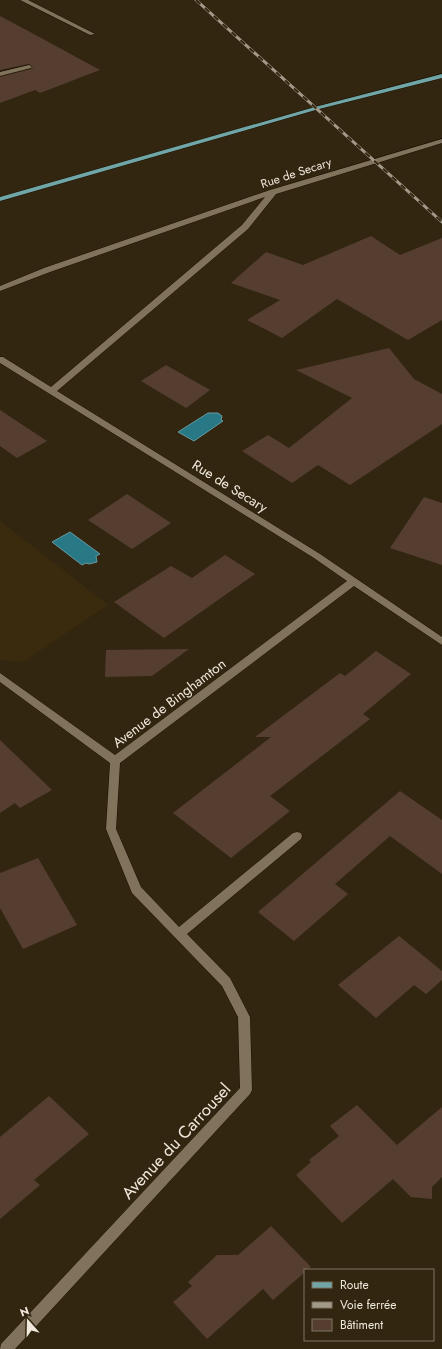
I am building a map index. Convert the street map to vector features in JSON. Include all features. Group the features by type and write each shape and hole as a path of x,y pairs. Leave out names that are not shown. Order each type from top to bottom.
{"main road":[{"path":"0,198 317,108 442,76"}],"street":[{"path":"23,0 92,34"},
{"path":"0,74 29,67"},
{"name":"Rue de Secary","path":"0,289 47,270 273,192 442,141"},
{"path":"51,391 245,227 273,192"},
{"name":"Rue de Secary","path":"0,359 318,556 442,642"},
{"name":"Avenue de Binghamton","path":"0,677 115,761 354,582"},
{"name":"Avenue du Carrousel","path":"6,1349 246,1090 244,1017 226,982 136,890 111,829 115,761"},
{"path":"179,934 297,836"}],"shaded area":[{"path":"0,521 108,605 23,662 0,660"}],"water":[{"path":"208,413 218,413 222,416 221,420 223,421 194,441 178,432"},
{"path":"70,532 100,554 96,556 97,562 82,565 52,542"}],"building":[{"path":"0,16 100,70 40,93 35,90 0,103 0,77 31,69 33,67 29,64 0,70"},
{"path":"371,236 400,255 442,238 442,320 408,340 337,299 282,338 247,320 280,300 231,283 266,252 303,265"},
{"path":"389,348 414,379 442,394 442,424 350,485 318,465 292,483 242,451 268,435 289,448 352,398 296,370"},
{"path":"166,365 210,390 186,408 141,381"},
{"path":"0,410 47,441 17,458 0,446"},
{"path":"127,494 171,523 132,549 88,520"},
{"path":"424,497 442,503 442,565 390,548"},
{"path":"225,555 255,574 164,638 114,602 171,566 192,578"},
{"path":"189,649 152,676 105,677 106,650"},
{"path":"376,651 411,674 363,714 370,719 270,796 290,811 231,858 173,813 271,737 255,737 340,673 345,676"},
{"path":"0,740 52,790 20,808 15,803 0,813"},
{"path":"400,791 442,820 442,874 390,836 335,884 348,894 294,941 258,912"},
{"path":"38,858 77,925 23,949 0,908 0,873"},
{"path":"399,936 442,971 442,980 426,994 414,985 376,1018 338,985"},
{"path":"49,1096 89,1134 34,1180 40,1185 0,1219 0,1137"},
{"path":"357,1105 397,1145 442,1107 442,1177 432,1187 432,1199 411,1197 393,1179 342,1223 296,1175 311,1162 309,1160 339,1136 330,1126"},
{"path":"271,1226 311,1267 304,1269 304,1273 273,1300 263,1289 207,1339 173,1302 192,1286 188,1282 217,1255 238,1255"}],"railway":[{"path":"196,0 442,222"}]}
